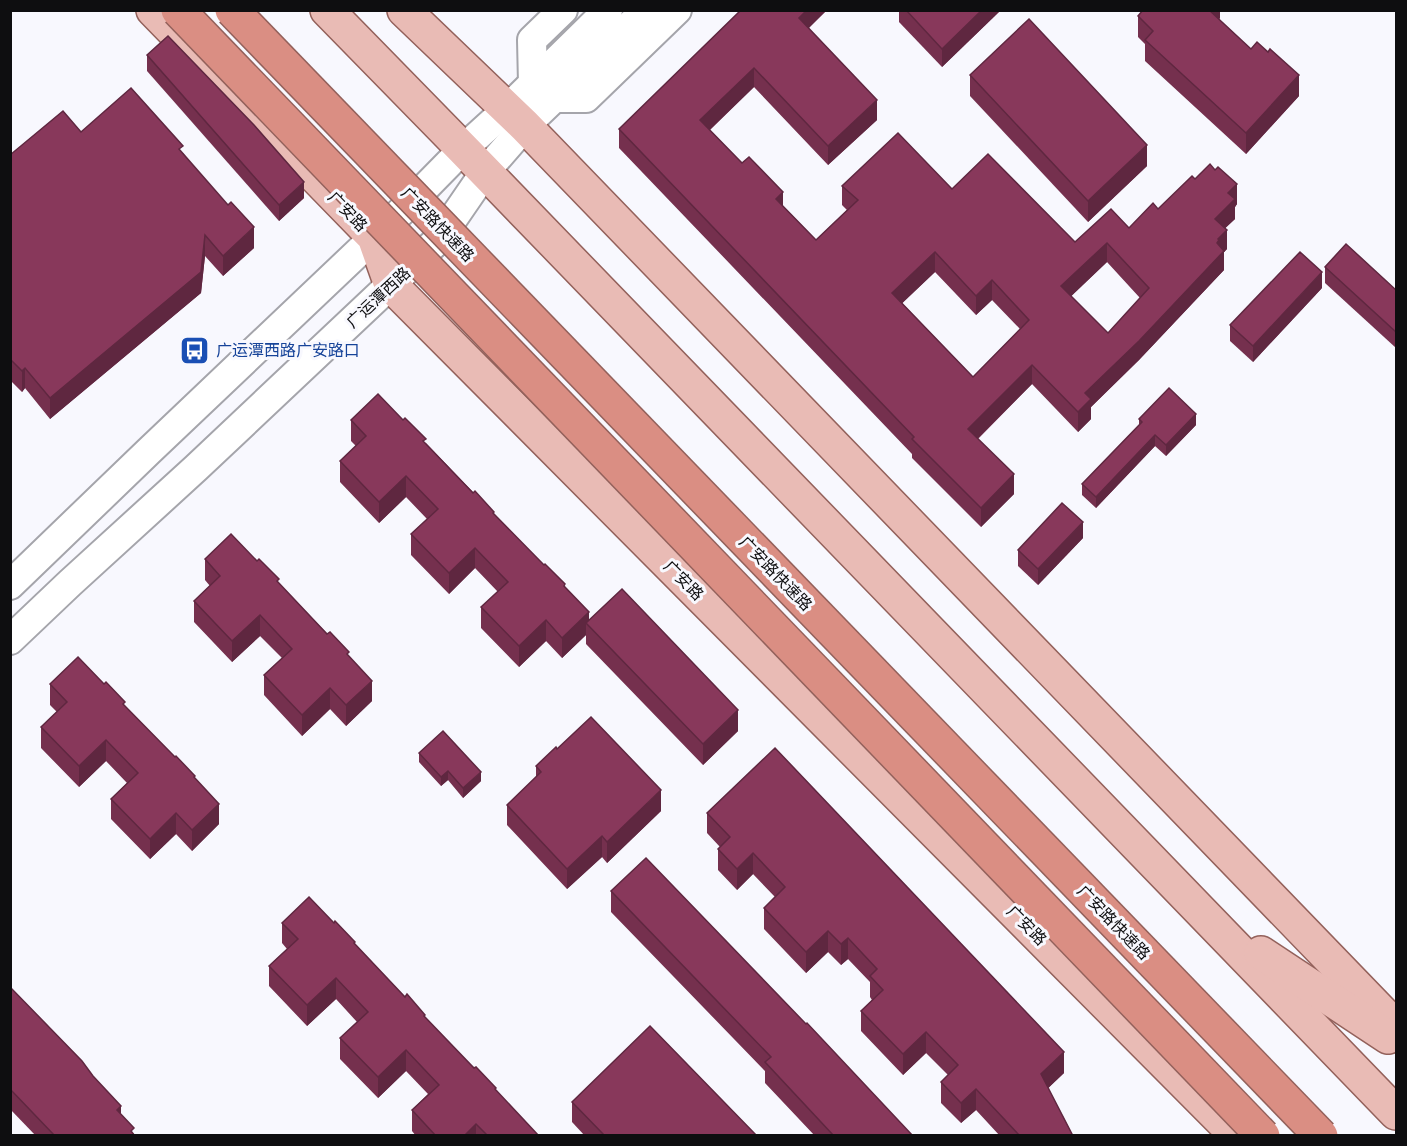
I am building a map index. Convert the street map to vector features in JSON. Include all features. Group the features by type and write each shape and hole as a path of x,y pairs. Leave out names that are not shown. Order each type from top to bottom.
{"highway":[{"path":"178,10 1263,1136"},
{"name":"广安路快速路","path":"232,10 1321,1136"}],"main road":[{"name":"广安路","path":"153,10 374,237 391,285 1237,1136"},
{"path":"216,10 439,239 1334,1136"},
{"path":"327,10 1396,1113"},
{"path":"404,10 516,118 1396,1027"},
{"path":"1207,917 1396,1043"}],"street":[{"path":"563,10 532,40 544,91 586,98 677,10"},
{"name":"广运潭西路","path":"544,91 608,10"},
{"name":"广运潭西路","path":"10,585 407,206 474,160 544,91 646,10"},
{"name":"广运潭西路","path":"10,640 439,239 474,160"}],"building":[{"path":"741,10 807,10 799,18 877,100 828,146 754,68 700,120 742,163 749,157 783,192 776,199 816,240 858,200 842,186 898,133 952,189 988,154 1075,242 1111,209 1129,228 1153,203 1158,209 1192,176 1195,179 1210,164 1215,170 1218,167 1237,184 1228,193 1235,199 1215,219 1227,230 1217,243 1224,251 1139,341 1085,393 1091,399 1078,412 1032,365 968,429 1014,474 981,508 912,439 914,437 619,129","holes":["1107,243 1149,288 1108,333 1061,286","935,252 976,296 992,280 1029,320 973,377 892,293"]},
{"path":"906,10 982,10 942,49"},
{"path":"1143,10 1209,10 1251,49 1257,42 1268,52 1270,49 1299,75 1246,133 1145,40 1153,31 1138,16"},
{"path":"1029,19 1147,145 1088,201 970,75"},
{"path":"168,36 254,125 304,182 279,205 147,55"},
{"path":"131,88 183,146 179,149 228,205 231,202 254,227 223,256 205,235 201,272 50,398 25,368 22,371 10,359 10,155 63,111 81,132"},
{"path":"1346,244 1396,290 1396,332 1325,267"},
{"path":"1300,252 1322,272 1253,346 1230,325"},
{"path":"1169,388 1196,414 1166,445 1155,435 1096,497 1082,484 1142,422 1139,419"},
{"path":"378,394 403,420 405,418 426,439 423,441 473,493 475,491 493,513 565,584 564,586 589,612 562,638 546,620 519,646 481,607 508,582 475,548 449,573 411,534 438,509 406,476 379,502 340,461 366,436 351,420"},
{"path":"1062,503 1083,522 1038,569 1018,550"},
{"path":"231,534 257,561 259,559 279,579 277,581 327,634 330,632 372,681 346,705 330,688 302,715 264,675 292,649 260,615 232,641 194,601 220,576 205,559"},
{"path":"622,589 738,710 703,744 586,623"},
{"path":"78,657 104,684 106,682 125,702 123,704 176,756 219,804 192,830 176,813 150,839 111,799 138,773 106,740 79,766 41,727 67,702 50,684"},
{"path":"591,717 661,790 607,842 602,836 567,869 507,805 541,772 536,766"},
{"path":"443,731 481,772 463,788 448,771 441,777 419,753"},
{"path":"775,748 1064,1052 1041,1074 1073,1136 1020,1136 976,1089 961,1103 941,1082 958,1065 926,1032 903,1054 861,1011 883,990 870,976 877,969 848,938 841,944 828,931 806,952 764,908 785,887 753,853 737,869 718,849 730,837 707,813"},
{"path":"646,858 807,1023 913,1136 834,1136 765,1062 771,1057 611,891"},
{"path":"309,897 334,923 335,921 405,997 407,994 424,1016 474,1068 476,1067 539,1136 488,1136 476,1124 464,1136 436,1136 412,1110 439,1085 406,1050 378,1077 340,1038 368,1012 336,978 307,1005 269,966 298,939 282,923"},
{"path":"10,987 82,1061 121,1106 117,1110 134,1128 131,1131 135,1136 55,1136 10,1089"},
{"path":"650,1026 757,1136 605,1136 572,1102"}],"place":[{"name":"广运潭西路广安路口","path":"195,350"}]}
